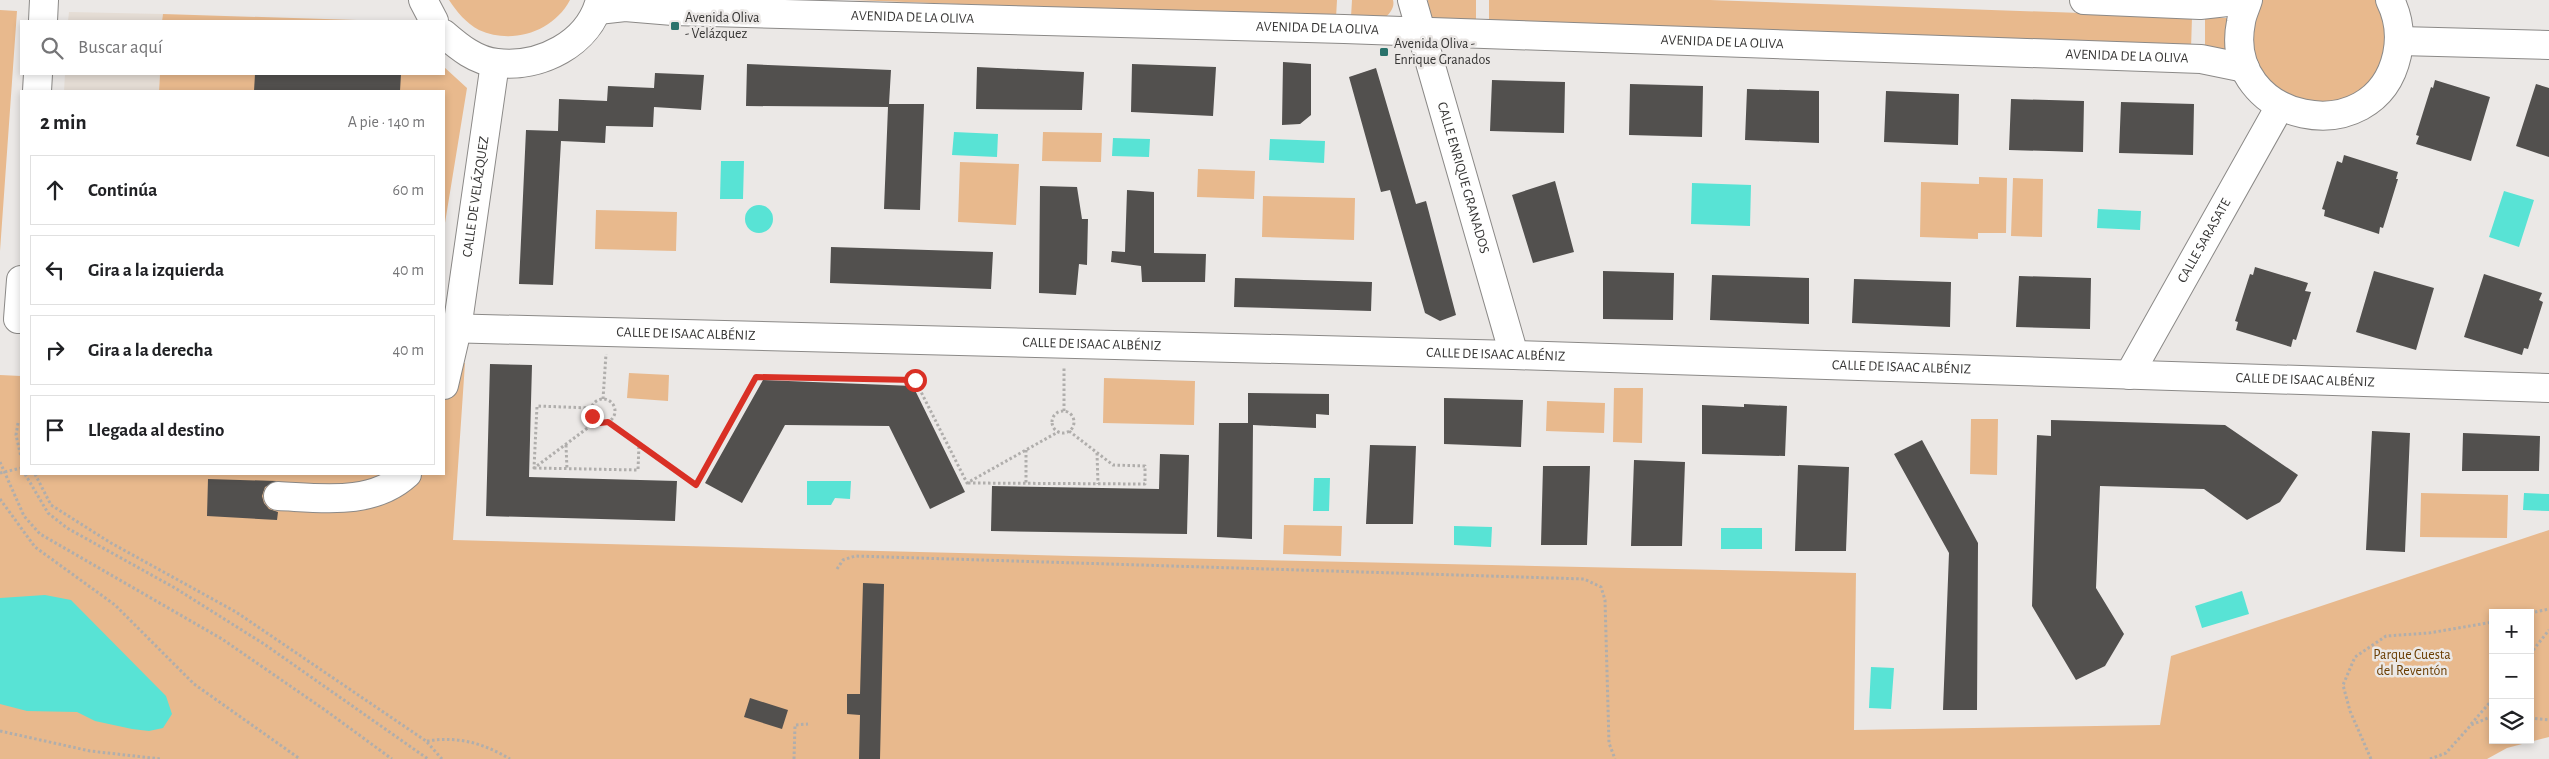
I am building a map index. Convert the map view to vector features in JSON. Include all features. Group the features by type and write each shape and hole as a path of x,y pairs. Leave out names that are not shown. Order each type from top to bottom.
{"street":[{"path":"42,20 44,0"},
{"path":"423,0 433,20"},
{"name":"CALLE ENRIQUE GRANADOS","path":"1412,0 1514,355"},
{"path":"2084,0 2200,5 2247,0 2241,22 2240,45 2245,68 2259,90 2280,106 2305,116 2332,116 2358,107 2380,90 2394,68 2400,41 2397,13 2390,0"},
{"path":"445,35 464,51 495,63 526,63 556,54 580,35 599,5"},
{"name":"AVENIDA DE LA OLIVA","path":"599,5 673,11 1421,32 2201,59 2245,68"},
{"path":"2400,41 2549,45"},
{"name":"CALLE DE VELÁZQUEZ","path":"445,376 450,329 495,63"},
{"path":"37,90 38,75"},
{"name":"CALLE SARASATE","path":"2129,375 2280,106"},
{"path":"13,319 20,285"},
{"name":"CALLE DE ISAAC ALBÉNIZ","path":"450,329 1514,355 2549,388"},
{"path":"278,496 333,498 367,496 396,483 406,475"}],"path":[{"path":"603,399 606,353"},
{"path":"1064,366 1064,411"},
{"path":"608,422 614,417 615,409 610,402 603,399 596,402 591,408 592,416 597,421 608,422 696,485 756,377 915,380 967,483"},
{"path":"534,468 537,406 591,408"},
{"path":"1058,432 1053,427 1052,419 1056,413 1064,411 1070,413 1074,419 1073,426 1069,432"},
{"path":"534,468 597,421"},
{"path":"18,423 16,435 20,453"},
{"path":"1058,432 1069,432 1113,465 1145,466 1145,484 967,483 1058,432"},
{"path":"566,444 567,469"},
{"path":"534,468 638,470 639,444"},
{"path":"1026,450 1026,483"},
{"path":"1097,452 1098,484"},
{"path":"0,462 2,473 24,516 40,534 222,639 326,710 392,759"},
{"path":"2,473 20,468"},
{"path":"26,475 48,513 67,528 175,588 264,644 428,759"},
{"path":"36,475 51,505 111,543 236,612 426,741 442,759"},
{"path":"0,499 35,548 115,605 194,684 300,759"},
{"path":"838,569 843,560 855,556 1584,579 1601,587 1605,600 1609,742 1615,759"},
{"path":"2534,612 2549,608"},
{"path":"2371,759 2350,711 2343,686 2355,657 2386,636 2429,632 2489,623"},
{"path":"2534,649 2549,630"},
{"path":"2446,753 2489,704"},
{"path":"2430,759 2446,753 2472,725 2489,718"},
{"path":"2534,718 2549,720"},
{"path":"794,759 795,725 808,724"},
{"path":"0,731 90,751 161,759"},
{"path":"426,741 450,737 494,750 510,759"}],"shaded area":[{"path":"69,12 163,14 162,20 68,20"},
{"path":"65,75 160,75 159,90 64,90"}],"green space":[{"path":"449,0 570,0 563,11 542,28 518,36 505,36 492,34 474,27 462,17"},
{"path":"852,0 1337,0 1336,18"},
{"path":"1352,0 1393,0 1393,8 1384,18 1351,17"},
{"path":"1428,0 1476,0 1476,23 1433,22 1429,15"},
{"path":"1489,0 1710,0 2192,17 2191,49 1489,24"},
{"path":"2259,0 2378,0 2388,24 2388,47 2380,69 2366,87 2347,100 2324,105 2280,94 2252,59 2252,13"},
{"path":"0,10 17,11 0,251"},
{"path":"163,14 356,20 162,20"},
{"path":"2205,18 2228,18 2225,41 2226,52 2205,50"},
{"path":"445,68 467,88 445,223 445,90 159,90 160,75 445,75"},
{"path":"1043,132 1102,133 1101,162 1042,161"},
{"path":"960,162 1019,164 1016,225 958,222"},
{"path":"1198,169 1255,171 1254,199 1197,197"},
{"path":"1979,177 2007,178 2006,233 1978,233 1978,239 1920,237 1921,182 1979,184"},
{"path":"2013,178 2043,179 2042,237 2011,236"},
{"path":"1263,196 1355,198 1354,240 1262,237"},
{"path":"596,210 677,212 676,251 595,249"},
{"name":"Parque Cuesta del Reventón","path":"445,363 465,363 453,540 1856,573 1854,730 2160,725 2171,656 2549,530 2549,737 2534,741 2534,609 2489,609 2489,744 2522,744 2507,748 2487,759 0,759 0,375 20,376 20,475 445,475"},
{"path":"629,373 669,375 668,401 627,398"},
{"path":"1104,378 1195,381 1194,425 1103,423"},
{"path":"1614,388 1643,388 1642,443 1613,442"},
{"path":"1547,401 1605,403 1604,433 1546,431"},
{"path":"1971,419 1998,419 1997,475 1970,474"},
{"path":"2421,493 2508,495 2507,538 2420,537"},
{"path":"1284,525 1342,526 1341,556 1283,554"}],"water":[{"path":"954,132 998,134 997,157 952,155"},
{"path":"1113,138 1150,139 1149,157 1112,156"},
{"path":"1270,139 1325,141 1324,163 1269,160"},
{"path":"721,161 744,161 743,199 720,199"},
{"path":"1692,183 1751,185 1750,226 1691,224"},
{"path":"2504,191 2534,200 2519,247 2489,237"},
{"path":"759,205 769,209 773,219 769,229 759,233 749,229 745,219 749,209"},
{"path":"2098,209 2141,211 2140,230 2097,228"},
{"path":"1314,478 1330,478 1329,511 1313,511"},
{"path":"807,481 851,481 850,499 835,498 831,505 807,505"},
{"path":"2524,493 2549,494 2549,511 2523,510"},
{"path":"1454,526 1492,527 1491,547 1454,545"},
{"path":"1721,528 1762,528 1762,549 1721,549"},
{"path":"2242,591 2249,614 2202,628 2195,606"},
{"path":"45,595 71,600 166,696 172,714 163,728 149,731 132,729 95,721 77,712 27,711 0,704 0,598"},
{"path":"1871,667 1894,668 1891,709 1869,708"}],"building":[{"path":"1283,62 1311,64 1311,115 1300,124 1282,125"},
{"path":"747,64 891,70 889,104 924,104 920,210 884,209 888,107 746,106"},
{"path":"1132,64 1216,67 1213,116 1131,112"},
{"path":"977,67 1084,72 1082,110 976,109"},
{"path":"1376,68 1416,204 1426,201 1456,315 1440,321 1425,313 1390,190 1381,192 1349,77"},
{"path":"655,73 704,75 701,110 654,107 653,127 606,126 605,143 561,141 553,285 519,284 526,130 558,131 559,99 607,101 608,86 654,88"},
{"path":"255,75 401,75 400,90 254,90"},
{"path":"1492,80 1565,82 1564,133 1490,131"},
{"path":"2435,80 2490,97 2471,161 2416,144 2419,136 2416,135"},
{"path":"1630,84 1703,86 1702,137 1629,135"},
{"path":"2536,84 2549,88 2549,157 2516,146"},
{"path":"1747,89 1819,91 1819,143 1745,140"},
{"path":"1886,91 1959,94 1958,145 1884,142"},
{"path":"2011,99 2084,101 2083,152 2009,150"},
{"path":"2121,102 2194,104 2193,155 2119,153"},
{"path":"2344,155 2398,172 2396,179 2398,179 2383,228 2380,227 2379,234 2324,216 2325,210 2322,209 2337,161 2342,163"},
{"path":"1555,181 1574,252 1533,263 1512,195"},
{"path":"1040,186 1077,187 1082,219 1088,219 1087,265 1079,264 1076,295 1039,293"},
{"path":"1127,190 1154,192 1154,253 1206,254 1205,282 1142,282 1141,266 1111,262 1112,251 1125,252"},
{"path":"831,247 993,252 991,289 830,283"},
{"path":"2255,267 2308,283 2305,291 2311,292 2296,340 2293,339 2291,347 2236,330 2238,322 2235,321 2250,274 2253,275"},
{"path":"1603,271 1674,273 1673,320 1603,319"},
{"path":"2374,271 2434,288 2416,350 2356,332"},
{"path":"2484,274 2542,293 2539,300 2543,302 2528,349 2524,348 2522,355 2464,337"},
{"path":"1712,275 1809,278 1809,324 1710,320"},
{"path":"2019,276 2091,278 2090,329 2016,327"},
{"path":"1235,278 1372,282 1371,311 1234,307"},
{"path":"1854,279 1951,282 1950,327 1852,323"},
{"path":"490,364 532,365 529,477 677,481 675,521 486,516"},
{"path":"763,380 913,386 965,492 930,509 889,426 785,425 742,503 705,483"},
{"path":"1248,393 1329,394 1329,415 1316,414 1316,428 1253,425 1252,539 1217,537 1219,423 1248,423"},
{"path":"1444,398 1523,400 1521,447 1444,444"},
{"path":"1744,404 1787,406 1785,456 1702,454 1702,405 1744,407"},
{"path":"2051,420 2225,425 2298,475 2280,502 2247,520 2204,489 2100,486 2096,588 2124,634 2105,666 2076,680 2032,606 2037,435 2051,436"},
{"path":"2372,431 2410,433 2405,552 2366,550"},
{"path":"2463,433 2540,436 2539,471 2462,471"},
{"path":"1922,440 1978,543 1977,710 1943,710 1949,553 1894,454"},
{"path":"1370,445 1416,446 1413,524 1366,524"},
{"path":"1160,454 1189,455 1187,534 991,531 992,486 1159,489"},
{"path":"1634,460 1685,462 1682,546 1631,546"},
{"path":"1798,465 1849,467 1846,551 1795,551"},
{"path":"1543,466 1590,466 1587,545 1541,545"},
{"path":"208,479 277,481 265,487 262,496 264,503 269,509 278,512 277,520 207,516"},
{"path":"863,583 884,584 880,759 859,759 860,715 847,714 847,694 860,694"},
{"path":"750,698 788,710 782,729 744,717"}],"place":[{"name":"Avenida Oliva - Velázquez","path":"675,26"},
{"name":"Avenida Oliva - Enrique Granados","path":"1384,52"}],"route":[{"path":"592,416 600,423 608,422 696,485 756,377 915,380"}]}
